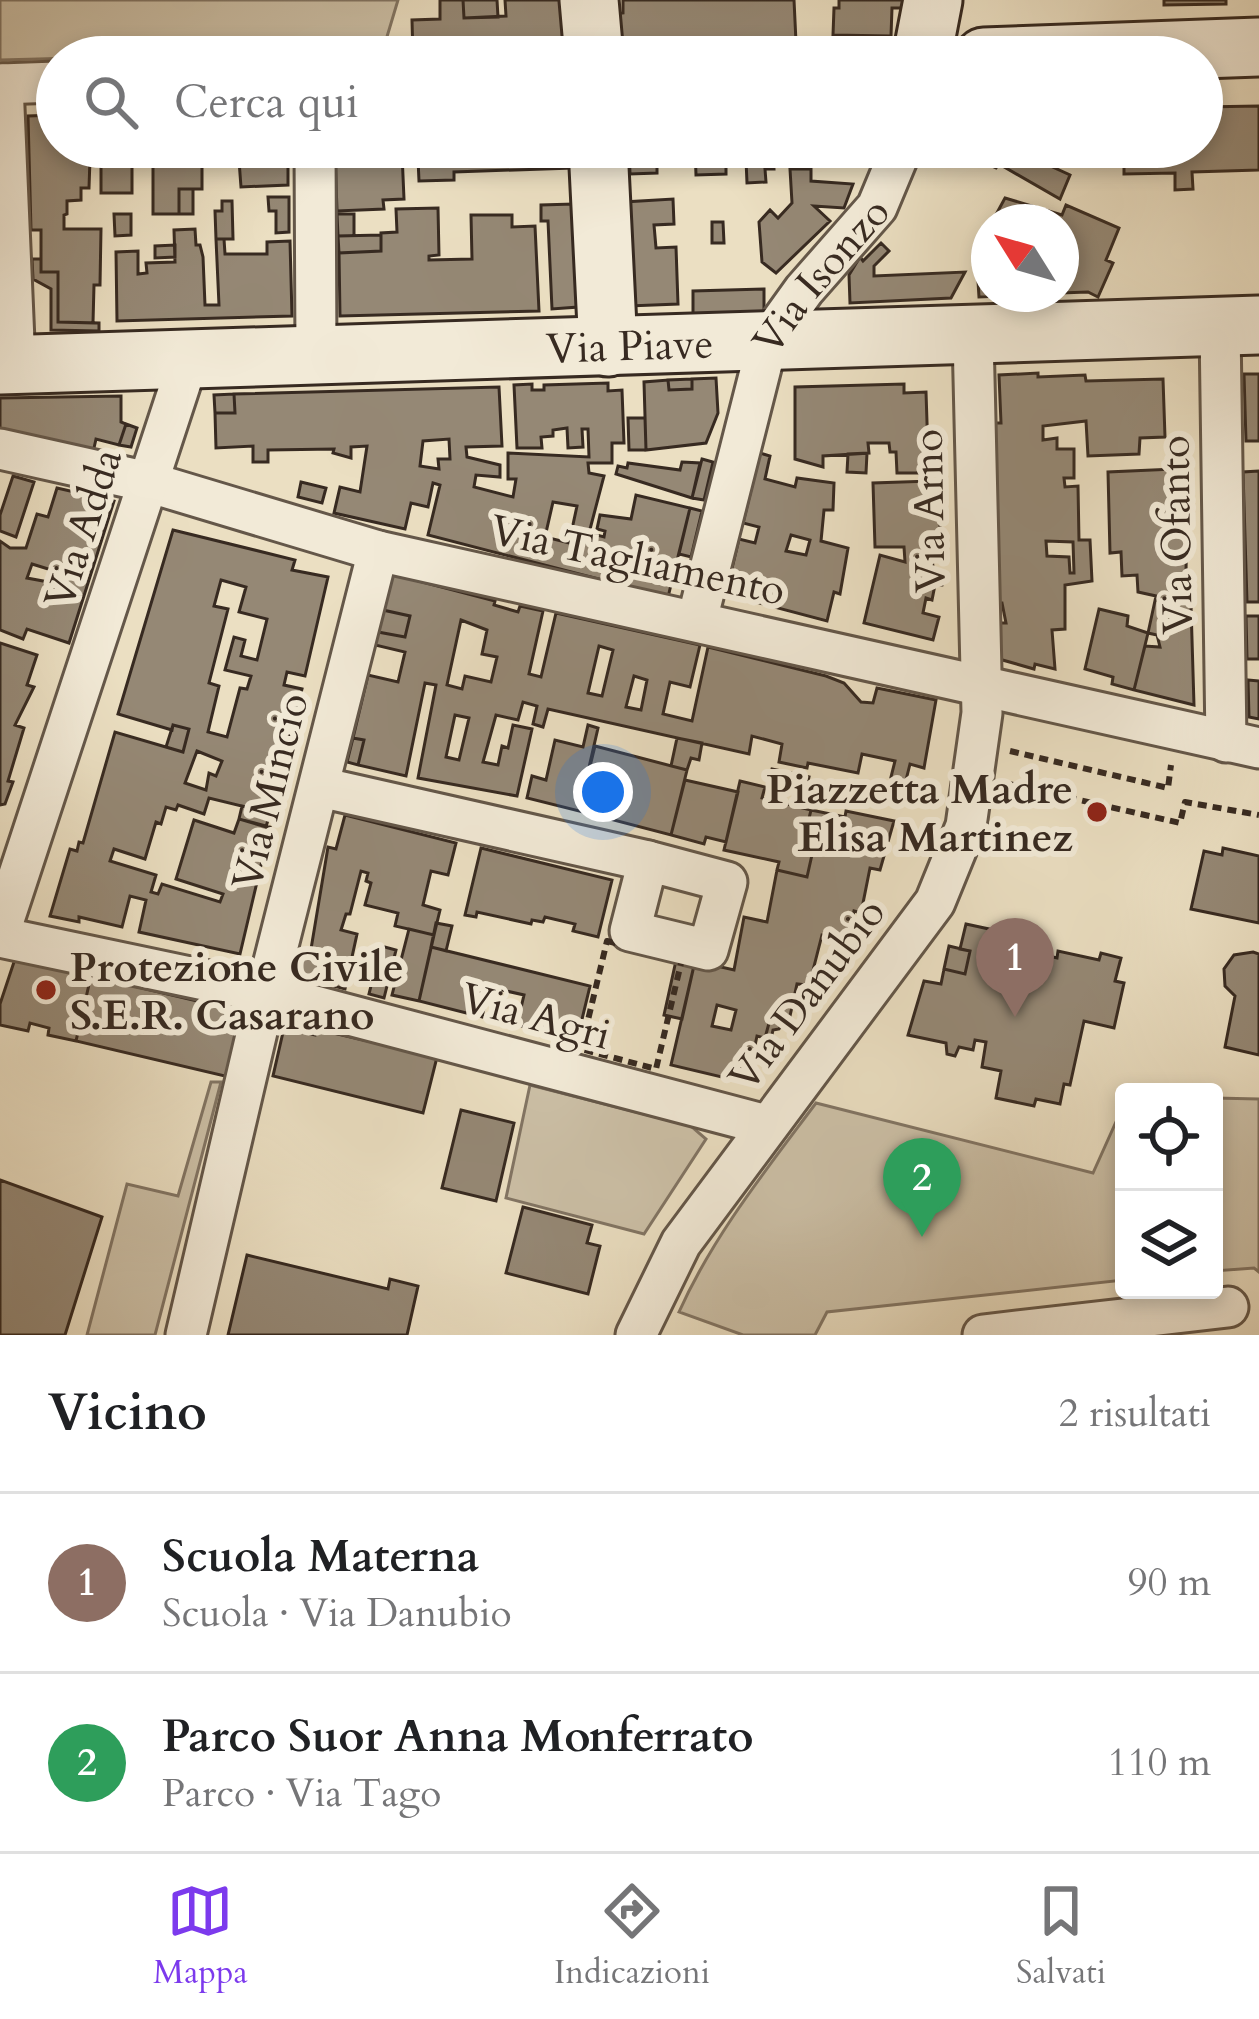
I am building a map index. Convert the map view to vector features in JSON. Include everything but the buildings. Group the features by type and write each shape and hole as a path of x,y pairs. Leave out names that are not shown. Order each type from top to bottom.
{"street":[{"path":"590,0 593,36"},
{"path":"926,36 934,0"},
{"path":"1223,48 1259,47"},
{"path":"8,365 2,84 36,83"},
{"path":"316,168 316,353"},
{"path":"599,168 608,347"},
{"name":"Via Isonzo","path":"697,620 768,340 804,290 877,207 893,168"},
{"name":"Via Piave","path":"8,365 1240,326"},
{"name":"Via Ofanto","path":"1240,326 1243,745"},
{"name":"Via Arno","path":"973,336 980,684"},
{"name":"Via Adda","path":"0,934 189,358"},
{"name":"Via Tagliamento","path":"0,448 148,482 378,551 1243,745"},
{"name":"Via Mincio","path":"186,1335 266,993 378,551"},
{"name":"Via Danubio","path":"635,1335 681,1244 935,902 966,826 982,713 980,684"},
{"path":"320,787 648,861"},
{"name":"Via Agri","path":"0,934 266,993 766,1125"},
{"path":"983,1335 1228,1307"}],"path":[{"path":"1002,766 1005,750 1168,788 1173,754"},
{"path":"998,782 1180,823 1185,802 1259,815"},
{"path":"607,940 682,959 656,1069 581,1049 607,940"}],"shaded area":[{"path":"0,0 398,0 387,36 36,36 36,59 0,60"},
{"path":"211,1082 221,1082 155,1335 87,1335 127,1184 178,1196"},
{"path":"530,1085 691,1126 706,1139 644,1234 506,1198"},
{"path":"1223,1098 1259,1099 1259,1272 1254,1268 1223,1270"},
{"path":"816,1103 1093,1173 1115,1124 1115,1281 827,1312 815,1335 743,1335 679,1312 724,1230"}],"place":[{"name":"Piazzetta Madre Elisa Martinez","path":"1097,812"},
{"name":"Protezione Civile S.E.R. Casarano","path":"46,990"},
{"name":"Scuola Materna","path":"1015,1017"},
{"name":"Parco Suor Anna Monferrato","path":"922,1237"}]}
